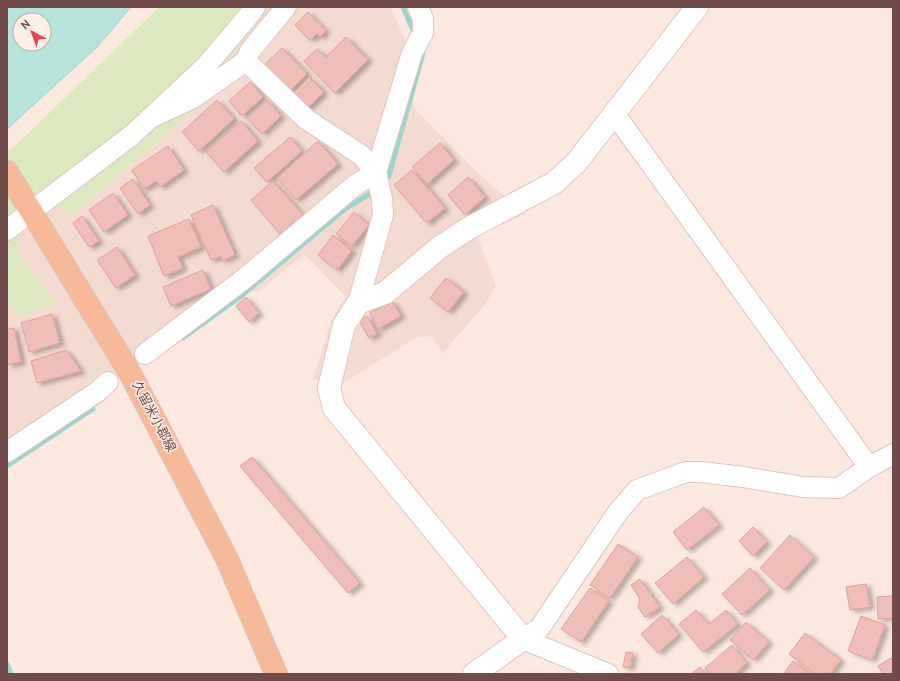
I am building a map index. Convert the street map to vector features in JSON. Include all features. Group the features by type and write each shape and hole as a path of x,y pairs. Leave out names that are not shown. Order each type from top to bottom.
{"main road":[{"name":"久留米小郡線","path":"7,172 130,373 227,559 276,674"}],"street":[{"path":"7,230 29,208 132,135 206,66 255,7"},
{"path":"150,118 192,98 246,61 250,51 286,7"},
{"path":"145,354 244,279 354,186 376,172 412,53 423,33 423,19 418,7"},
{"path":"358,303 385,293 440,247 469,228 554,183 576,163 697,7"},
{"path":"246,61 306,119 361,155 376,172 382,199 383,215 358,303 344,325 329,388 334,408 522,639 608,674"},
{"path":"614,113 870,467"},
{"path":"7,452 97,392 108,382"},
{"path":"474,674 522,639 539,629 618,512 638,490 686,472 701,472 743,477 803,487 839,488 870,467 893,454"}],"shaded area":[{"path":"269,7 391,7 408,47 414,108 481,176 526,214 477,236 496,286 486,303 443,353 430,336 417,337 342,384 313,379 332,319 346,297 304,254 258,292 230,286 81,397 7,447 7,273 23,261 12,209 40,191 71,216 211,96 225,65"}],"green space":[{"path":"159,7 269,7 225,65 211,96 71,216 40,191 12,209 23,261 57,305 18,315 7,299 7,151 16,145"}],"water":[{"path":"7,7 131,7 97,47 7,129"}],"building":[{"path":"308,12 326,31 320,37 317,34 310,40 295,25"},
{"path":"346,37 368,60 335,93 304,61 317,49 326,57"},
{"path":"282,48 307,74 289,92 263,66"},
{"path":"309,77 324,92 307,109 292,94"},
{"path":"250,82 263,97 242,116 229,101"},
{"path":"217,100 234,119 199,151 182,132"},
{"path":"267,100 281,116 262,134 247,118"},
{"path":"241,121 258,141 224,172 206,152"},
{"path":"290,137 302,151 267,182 254,168"},
{"path":"318,141 338,164 296,200 277,178"},
{"path":"440,143 454,160 427,184 412,167"},
{"path":"168,146 184,170 160,187 156,181 144,189 132,170"},
{"path":"412,170 445,208 427,223 394,185"},
{"path":"468,177 485,197 465,215 448,195"},
{"path":"133,179 150,205 138,214 120,188"},
{"path":"273,181 303,215 280,234 251,200"},
{"path":"113,193 128,215 104,232 89,210"},
{"path":"213,205 235,255 222,261 221,256 211,260 191,215"},
{"path":"354,212 369,225 352,246 336,234"},
{"path":"82,216 99,241 89,247 73,223"},
{"path":"189,219 201,247 178,257 183,268 164,276 148,236"},
{"path":"333,235 352,251 337,270 318,255"},
{"path":"117,247 135,275 116,288 97,260"},
{"path":"203,270 211,289 171,306 163,287"},
{"path":"446,278 464,292 448,312 430,298"},
{"path":"246,297 259,313 249,322 236,306"},
{"path":"392,301 401,316 378,329 370,313"},
{"path":"52,314 60,343 29,352 21,323"},
{"path":"367,316 377,334 369,338 359,320"},
{"path":"14,328 21,362 7,365 7,329"},
{"path":"66,350 81,371 37,383 31,361"},
{"path":"252,457 360,583 348,593 240,466"},
{"path":"704,507 719,525 687,550 673,532"},
{"path":"753,527 767,542 753,556 739,541"},
{"path":"790,535 814,557 784,590 760,568"},
{"path":"618,544 638,557 610,598 590,585"},
{"path":"687,557 704,577 673,604 655,583"},
{"path":"750,568 770,590 742,615 722,594"},
{"path":"640,579 660,607 645,617 638,607 640,599 631,585"},
{"path":"866,584 870,607 850,610 846,587"},
{"path":"590,588 609,601 581,642 561,629"},
{"path":"893,596 893,618 878,619 877,597"},
{"path":"696,610 709,624 726,610 738,624 703,652 679,624"},
{"path":"662,615 679,634 658,653 641,634"},
{"path":"861,616 885,625 872,660 848,651"},
{"path":"746,622 769,642 753,660 730,640"},
{"path":"805,633 841,660 830,674 815,674 789,654"},
{"path":"732,645 747,663 737,672 739,674 710,674 705,668"},
{"path":"626,652 633,653 630,668 623,667"},
{"path":"891,658 893,661 893,674 883,674 878,666"},
{"path":"793,661 810,674 783,674"},
{"path":"700,667 705,674 691,674"}],"waterway":[{"path":"403,7 415,35"},
{"path":"383,183 389,176 423,53 421,48"},
{"path":"183,338 240,297 345,209 376,190"},
{"path":"7,466 93,409"},
{"path":"7,664 11,674"}]}
